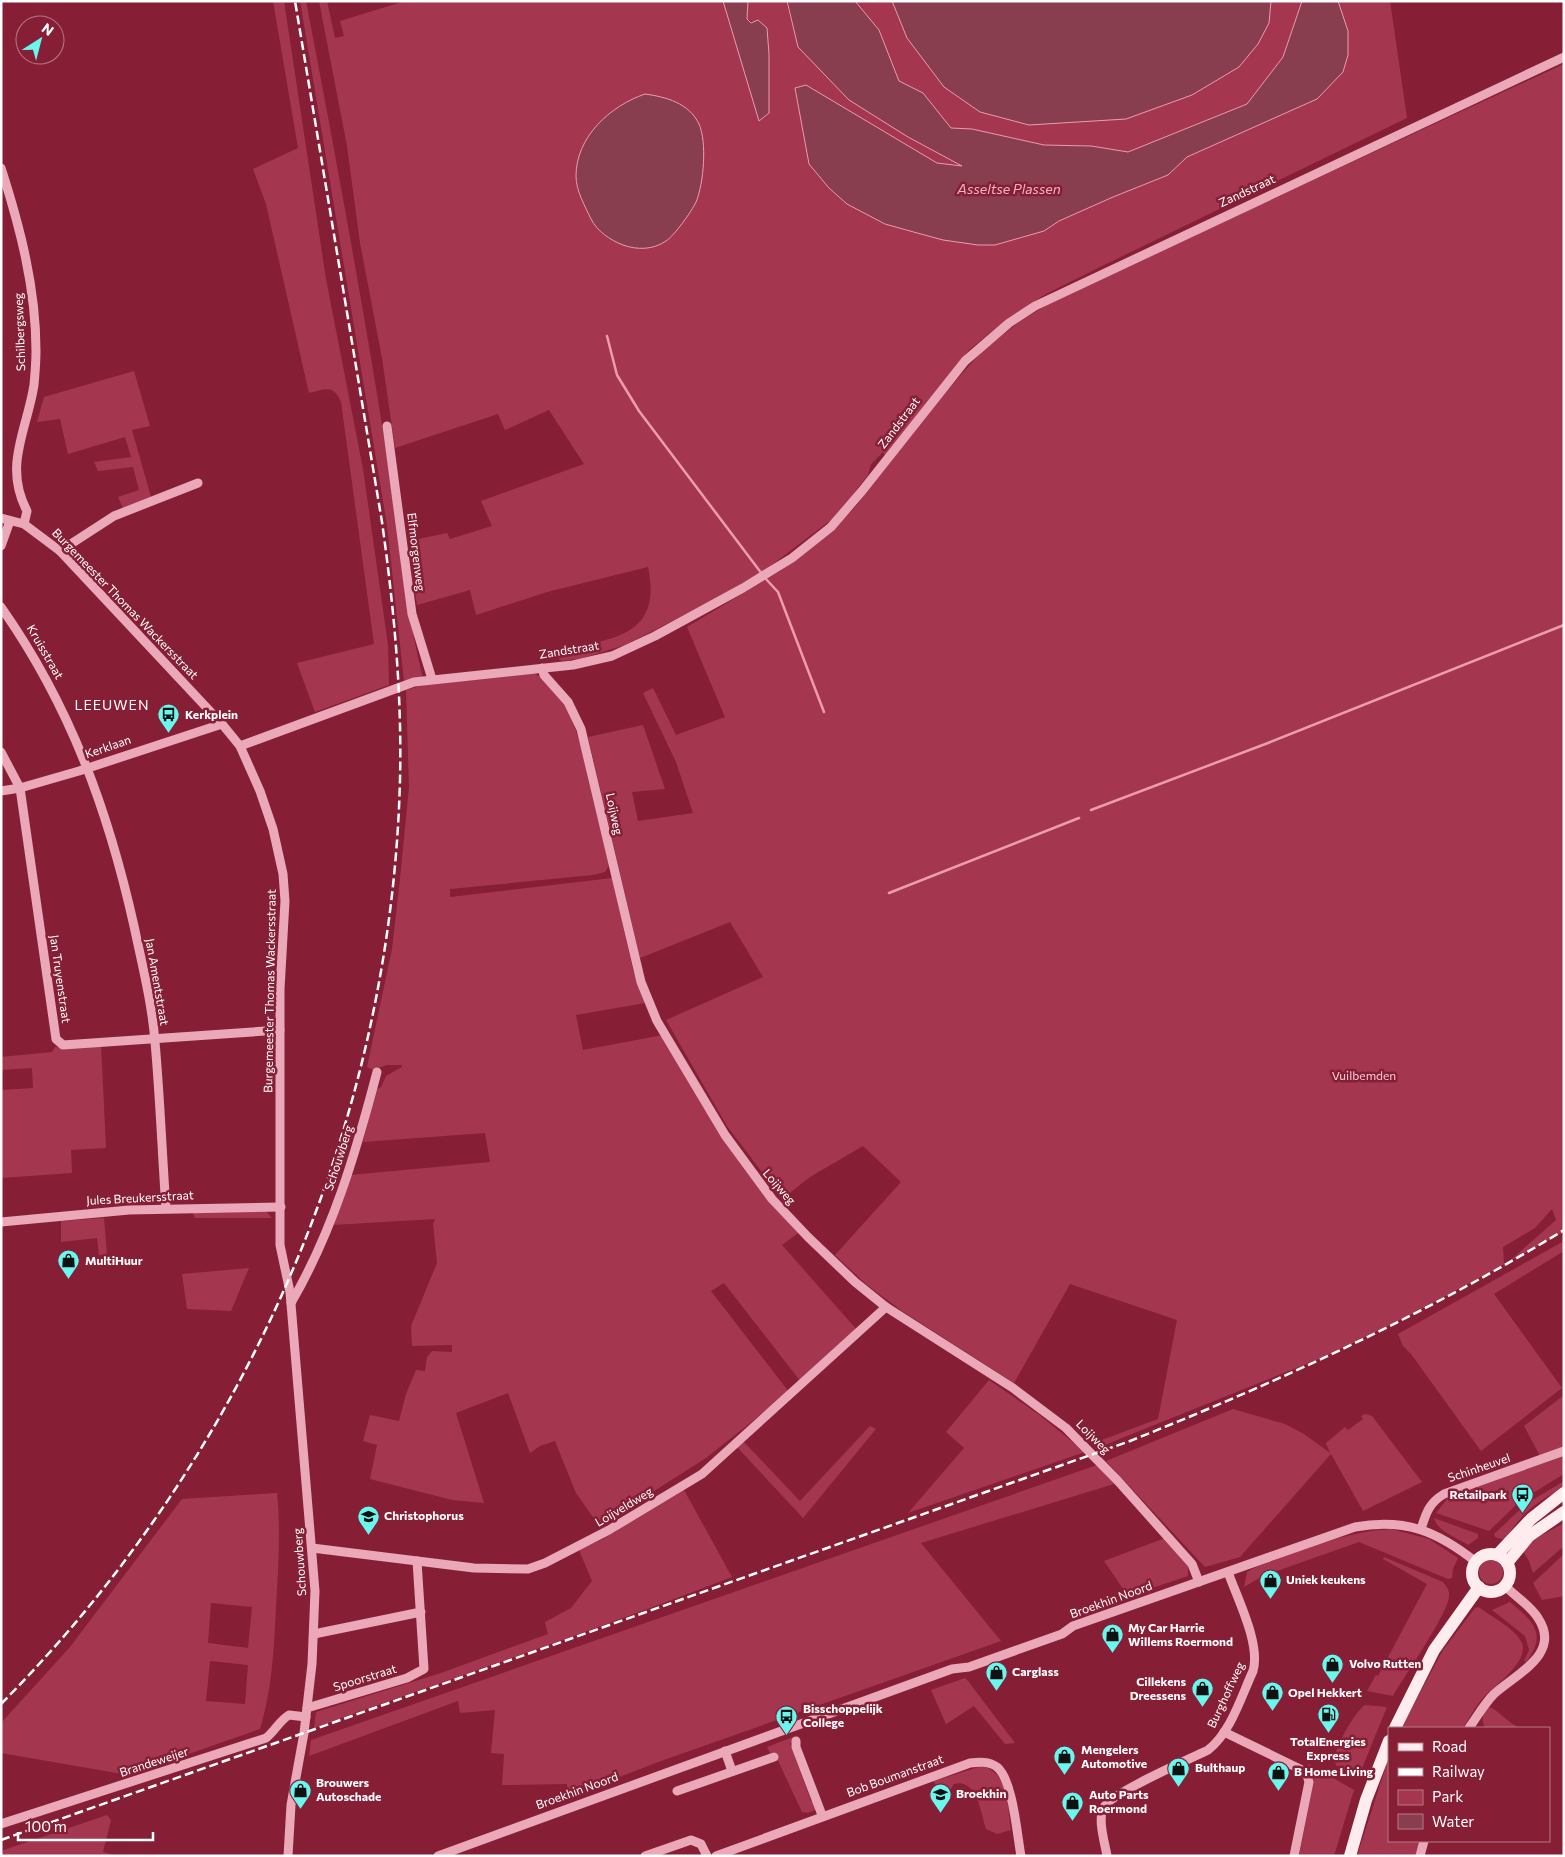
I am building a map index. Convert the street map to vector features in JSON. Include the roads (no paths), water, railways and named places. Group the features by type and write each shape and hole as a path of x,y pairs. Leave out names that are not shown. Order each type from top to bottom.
{"main road":[{"path":"1502,1559 1531,1519 1564,1493"},
{"path":"1502,1559 1529,1536 1564,1512"},
{"path":"1485,1555 1502,1559 1510,1575 1505,1586 1492,1592 1479,1587 1472,1575 1476,1562 1485,1555"},
{"path":"1396,1727 1434,1650 1479,1587"},
{"path":"1350,1856 1366,1800 1388,1744"}],"street":[{"name":"Zandstraat","path":"240,746 414,682 573,665 612,656 632,647 743,588 792,558 831,526 848,508 965,361 1001,329 1036,306 1564,57"},
{"name":"Schilbergsweg","path":"1,168 17,220 32,290 36,350 34,385 16,460 16,474 22,500 27,510 24,524"},
{"name":"Elfmorgenweg","path":"387,426 412,614 432,679"},
{"path":"60,551 114,516 198,483"},
{"path":"1,546 6,519 24,524"},
{"name":"Burgemeester Thomas Wackersstraat","path":"24,524 60,551 222,724 240,746 260,791 273,829 283,874 284,930 280,1030 280,1245 288,1284"},
{"name":"Kruisstraat","path":"1,607 21,635 49,683 88,767"},
{"name":"Loijweg","path":"542,668 544,675 568,702 581,729 640,982 657,1021 725,1135 750,1172 808,1237 854,1282 886,1308 1013,1388 1066,1428 1118,1481 1192,1564 1199,1582"},
{"name":"Kerklaan","path":"1,791 20,788 222,724"},
{"name":"Jan Truyenstraat","path":"1,752 20,788 56,1039 63,1046 280,1030"},
{"name":"Jan Amentstraat","path":"88,767 121,868 140,953 155,1040 166,1208"},
{"name":"Schouwberg","path":"291,1303 316,1257 333,1214 360,1137 377,1072"},
{"name":"Jules Breukersstraat","path":"1,1222 166,1208 281,1207"},
{"name":"Schouwberg","path":"288,1284 315,1591 314,1634 307,1712 290,1818 288,1856"},
{"name":"Loijveldweg","path":"312,1548 474,1568 528,1569 567,1554 702,1474 886,1308"},
{"name":"Schinheuvel","path":"1421,1529 1427,1509 1433,1501 1444,1494 1564,1451"},
{"name":"Broekhin Noord","path":"438,1856 952,1669 969,1667 1062,1634 1073,1626 1355,1527 1376,1524 1401,1524 1421,1529 1447,1542 1476,1562"},
{"path":"314,1634 421,1612 417,1561"},
{"name":"Burghoffweg","path":"1107,1856 1102,1814 1104,1807 1109,1801 1208,1750 1217,1743 1253,1671 1255,1655 1228,1572"},
{"path":"1470,1727 1494,1694 1537,1660 1544,1644 1545,1631 1538,1617 1505,1586"},
{"name":"Spoorstraat","path":"307,1712 421,1672 424,1665 421,1612"},
{"name":"Brandeweijer","path":"1,1824 266,1738 288,1715 307,1712"},
{"path":"1224,1732 1300,1769 1307,1775 1309,1782 1294,1856"},
{"path":"796,1741 796,1746 822,1815"},
{"path":"725,1751 732,1771"},
{"path":"677,1791 774,1757"},
{"name":"Bob Boumanstraat","path":"716,1856 822,1815 970,1762 985,1762 996,1766 1005,1777 1021,1856"},
{"name":"Schouwberg","path":"290,1818 295,1856"},
{"path":"645,1856 691,1840 701,1844 707,1856"},
{"path":"1420,1856 1424,1842"}],"water":[{"path":"723,1 748,1 747,19 751,23 758,20 767,28 769,113 759,121"},
{"name":"Asseltse Plassen","path":"787,1 855,1 879,30 899,81 923,93 951,128 972,129 1044,145 1091,146 1128,152 1247,104 1283,57 1302,1 1338,1 1348,31 1348,55 1343,72 1317,99 1187,157 1168,175 1059,221 1044,231 995,245 978,245 943,240 885,224 847,204 829,188 809,164 795,88 806,85 937,163 962,166 908,137 849,100 798,47"},
{"path":"892,1 1271,1 1269,23 1258,44 1239,67 1192,95 1126,119 1029,125 980,112 944,87 907,38"},
{"path":"645,94 676,102 695,117 699,124 703,141 704,163 699,194 683,223 661,244 650,248 639,248 628,247 618,243 604,235 597,227 581,198 576,176 582,148 597,125 619,106"}],"waterway":[{"path":"607,336 617,375 639,411 762,574"},
{"path":"765,578 778,592 824,712"},
{"path":"1091,810 1268,743 1564,625"},
{"path":"889,893 1079,818"}],"railway":[{"path":"1,1704 88,1608 165,1505 232,1395 288,1280 334,1160 368,1036 390,909 400,780 400,715 390,586 382,522 295,1"},
{"path":"1,1840 1130,1441 1242,1395 1406,1318 1512,1261 1564,1230"}],"place":[{"name":"Kerkplein","path":"169,734"},
{"name":"MultiHuur","path":"69,1280"},
{"name":"Retailpark","path":"1523,1514"},
{"name":"Christophorus","path":"368,1535"},
{"name":"Uniek keukens","path":"1270,1599"},
{"name":"My Car Harrie Willems Roermond","path":"1112,1654"},
{"name":"Volvo Rutten","path":"1333,1683"},
{"name":"Carglass","path":"996,1691"},
{"name":"Cillekens Dreessens","path":"1202,1708"},
{"name":"Opel Hekkert","path":"1272,1712"},
{"name":"TotalEnergies Express","path":"1328,1734"},
{"name":"Bisschoppelijk College","path":"787,1735"},
{"name":"Mengelers Automotive","path":"1065,1776"},
{"name":"Bulthaup","path":"1179,1787"},
{"name":"B Home Living","path":"1278,1791"},
{"name":"Brouwers Autoschade","path":"300,1809"},
{"name":"Broekhin","path":"940,1813"},
{"name":"Auto Parts Roermond","path":"1073,1821"}],"district":[{"name":"LEEUWEN","path":"112,705"}],"park label":[{"name":"Vuilbemden","path":"1364,1076"}]}
